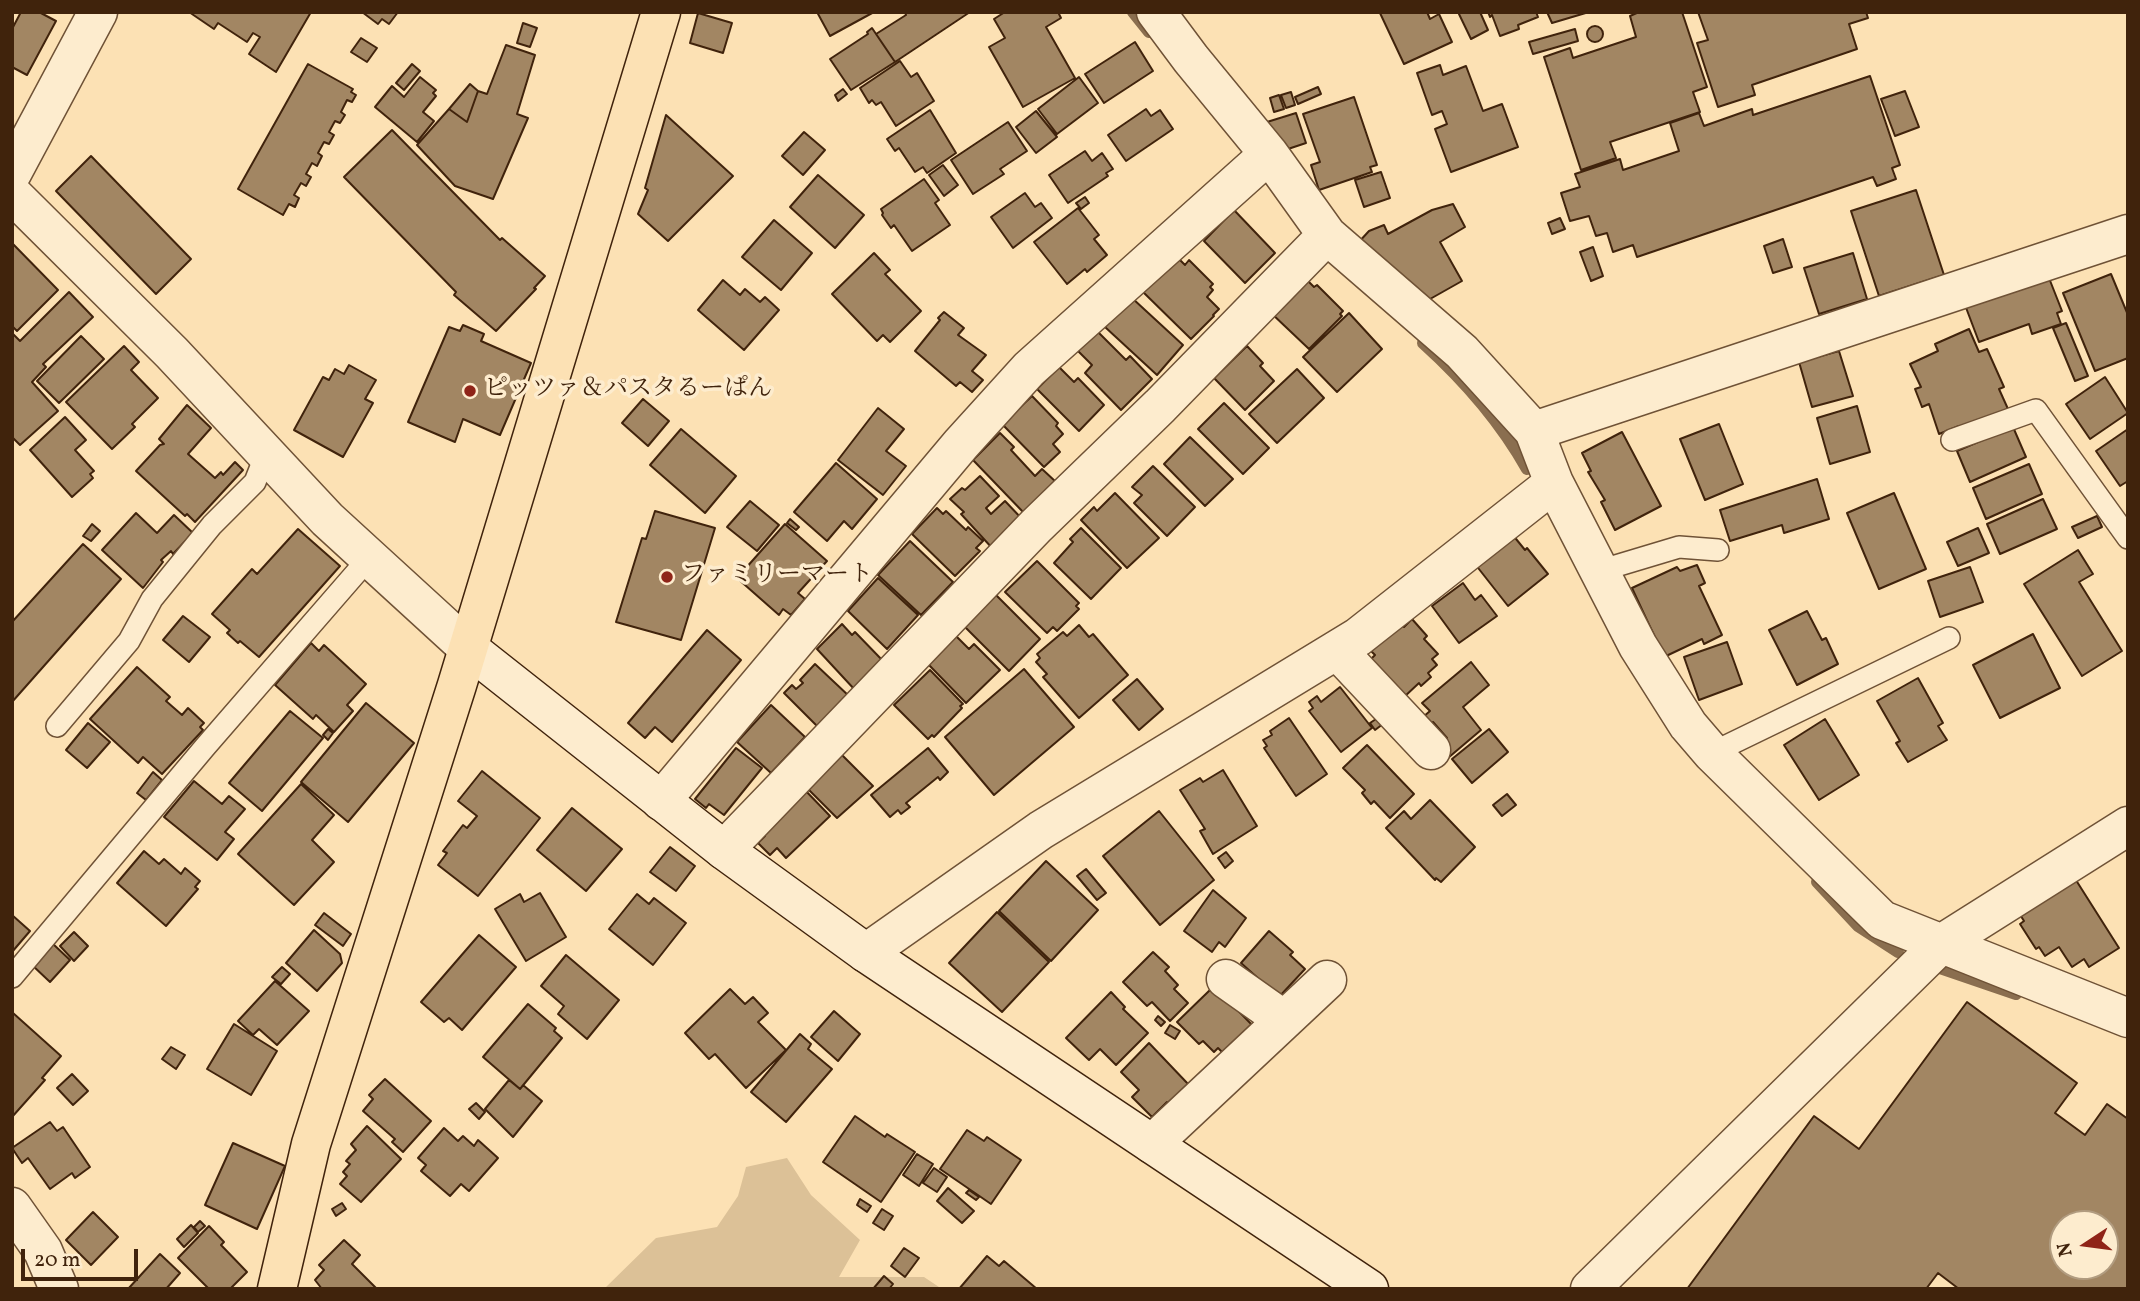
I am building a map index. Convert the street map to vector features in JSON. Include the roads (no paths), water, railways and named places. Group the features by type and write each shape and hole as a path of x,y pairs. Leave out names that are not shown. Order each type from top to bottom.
{"main road":[{"path":"277,1289 311,1144 468,648 661,12"}],"street":[{"path":"12,173 98,12"},
{"path":"1156,12 1269,154 1327,235 1462,352 1534,431 1554,483 1645,657 1688,725 1712,753 1882,920 2128,1018"},
{"path":"661,801 961,444 1029,369 1269,154"},
{"path":"12,194 172,353 327,519 468,648 724,850 866,953 1369,1289"},
{"path":"1534,431 2128,234"},
{"path":"724,850 1036,526 1160,406 1327,235"},
{"path":"866,953 1041,830 1358,637 1554,483"},
{"path":"1337,650 1431,750"},
{"path":"1590,1289 1941,944 2128,826"},
{"path":"1226,979 1284,1020"},
{"path":"1152,1144 1327,979"},
{"path":"12,1207 43,1251 81,1289"},
{"path":"43,1251 59,1289"}],"lane":[{"path":"1952,440 2036,410 2128,538"},
{"path":"57,726 129,641 152,598 212,525 255,482 266,454"},
{"path":"1599,571 1679,547 1718,550"},
{"path":"12,977 205,747 369,558"},
{"path":"1712,753 1949,638"}],"waterway":[{"path":"1133,12 1149,32"},
{"path":"1423,343 1480,402 1527,469"},
{"path":"1817,882 1858,926 1898,952"},
{"path":"1940,968 2016,994"}],"place":[{"name":"ピッツァ＆パスタるーぱん","path":"470,391"},
{"name":"ファミリーマート","path":"667,577"}]}
